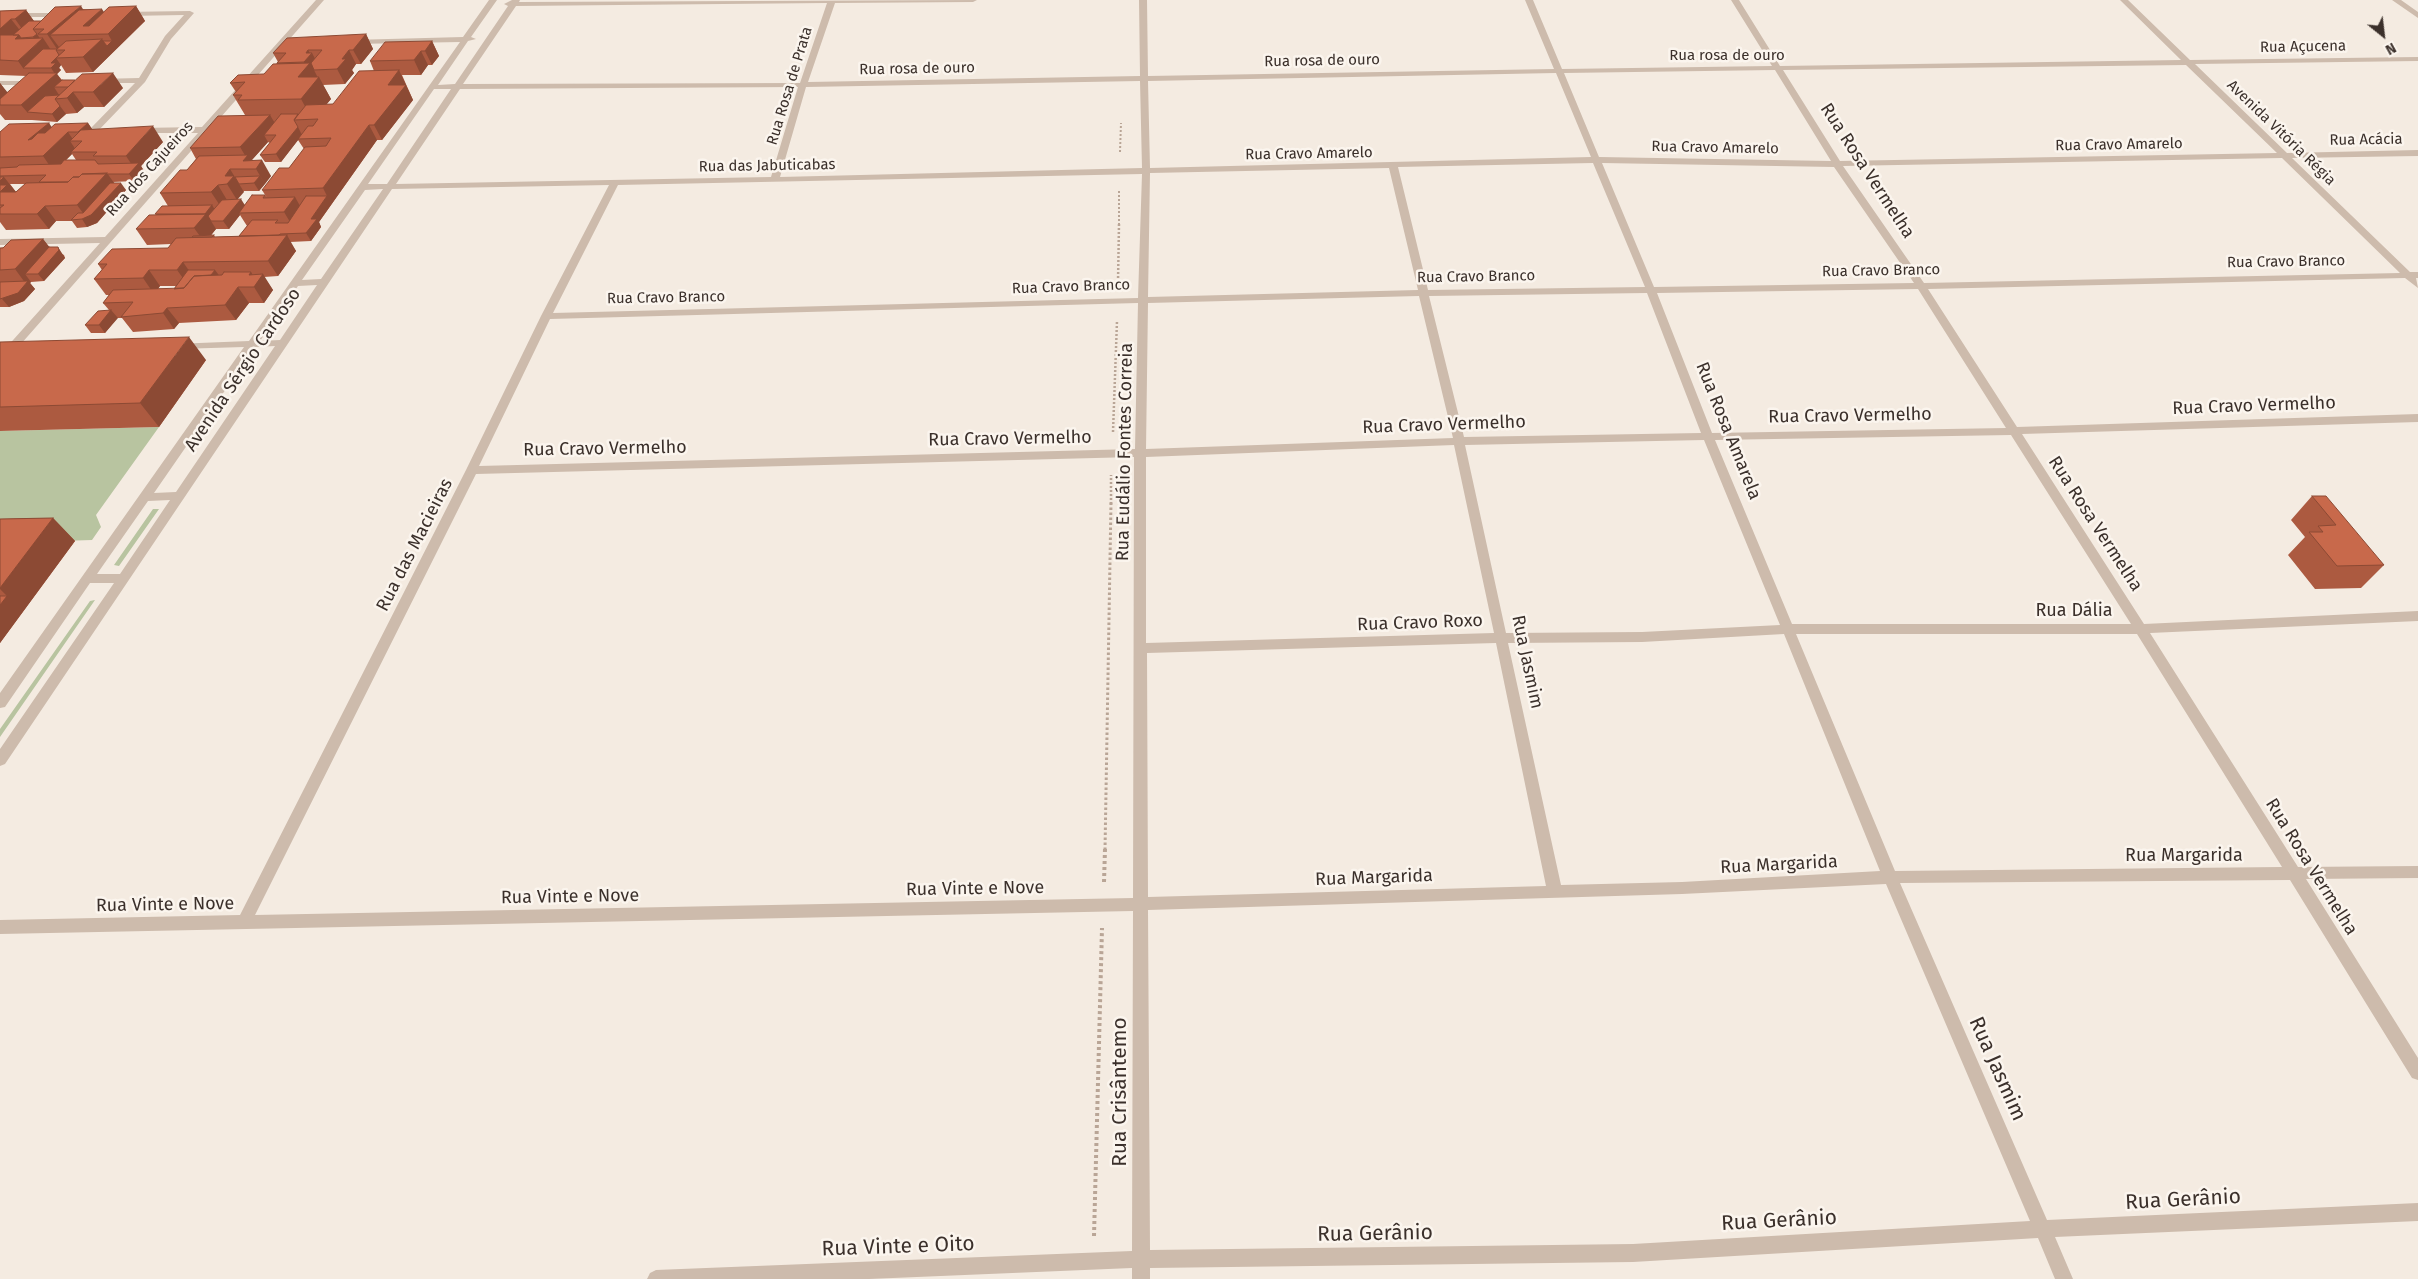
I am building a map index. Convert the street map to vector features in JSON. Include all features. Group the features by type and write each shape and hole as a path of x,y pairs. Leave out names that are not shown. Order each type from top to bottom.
{"street":[{"name":"Rua dos Cajueiros","path":"4,351 286,43 320,0"},
{"path":"492,2 973,0"},
{"name":"Rua Eudálio Fontes Correia","path":"1141,904 1140,453 1145,300 1146,171 1143,0"},
{"name":"Rua Rosa Amarela","path":"1529,0 1650,288 1708,436 1790,629 1890,877"},
{"name":"Rua Rosa Vermelha","path":"1735,0 1837,164 1921,286 2141,629 2418,1072"},
{"name":"Avenida Vitória Régia","path":"2124,0 2418,285"},
{"path":"2396,0 2418,16"},
{"name":"Rua Rosa de Prata","path":"775,180 803,85 831,1"},
{"name":"Avenida Sérgio Cardoso","path":"0,760 389,186 433,87 492,2"},
{"name":"Avenida Sérgio Cardoso","path":"0,703 362,187 457,86 514,2"},
{"path":"93,131 142,80 168,38 190,13 114,14"},
{"path":"0,15 76,14"},
{"path":"349,42 489,39"},
{"name":"Rua Açucena","path":"2188,62 2418,59"},
{"name":"Rua rosa de ouro","path":"433,87 803,85 2188,62"},
{"path":"95,81 142,80"},
{"path":"0,83 47,82"},
{"path":"130,130 205,130"},
{"name":"Rua Acácia","path":"2284,155 2418,153"},
{"name":"Rua Cravo Amarelo","path":"1146,171 1595,160 1837,164 2284,155"},
{"name":"Rua Jasmim","path":"1392,166 1459,441 1555,892"},
{"name":"Rua das Jabuticabas","path":"362,187 1146,171"},
{"name":"Rua das Macieiras","path":"244,922 472,470 546,316 615,183"},
{"path":"0,242 107,240"},
{"name":"Rua Cravo Branco","path":"546,316 1423,293 1650,288 1921,286 2418,274"},
{"path":"295,283 324,282"},
{"path":"164,346 283,343"},
{"path":"4,351 28,350"},
{"name":"Rua Cravo Vermelho","path":"472,470 1112,454 1459,441 2013,431 2418,418"},
{"path":"144,497 179,496"},
{"path":"87,579 124,578"},
{"name":"Rua Dália","path":"1790,629 2141,629 2418,616"},
{"name":"Rua Cravo Roxo","path":"1141,648 1501,638 1642,637 1790,629"},
{"name":"Rua Margarida","path":"1141,904 1710,887 1890,877 2418,872"},
{"name":"Rua Jasmim","path":"1890,877 2044,1229 2064,1279"},
{"name":"Rua Vinte e Nove","path":"0,927 1141,904"},
{"name":"Rua Crisântemo","path":"1141,904 1142,1279"},
{"name":"Rua Gerânio","path":"1142,1259 1633,1253 2044,1229 2418,1212"},
{"name":"Rua Vinte e Oito","path":"656,1279 1142,1259"}],"path":[{"path":"1093,1261 1103,905 1112,454 1118,301 1119,172 1123,79"}],"green space":[{"path":"159,427 96,515 101,527 92,540 0,543 0,431"},
{"path":"153,509 159,509 119,566 114,565"},
{"path":"95,600 0,737 0,729 90,601"}],"building":[{"path":"81,6 47,34 38,34 44,29 33,29 55,7"},
{"path":"136,6 108,34 50,35 79,10 102,9 83,26 89,26 109,7"},
{"path":"26,10 15,19 11,19 0,29 0,11"},
{"path":"29,21 41,21 33,29 37,34 33,37 21,38 19,35 13,35"},
{"path":"366,34 353,50 349,50 342,59 346,59 337,69 314,70 311,63 322,50 308,50 306,53 312,53 304,62 277,63 286,53 273,53 287,38"},
{"path":"0,35 19,35 15,39 43,38 18,61 0,60"},
{"path":"102,39 83,57 56,58 65,50 56,50 66,41"},
{"path":"103,41 112,41 107,46"},
{"path":"432,41 425,51 421,51 414,60 370,61 385,42"},
{"path":"43,49 57,49 59,55 51,63 56,63 51,68 23,68"},
{"path":"310,63 298,77 319,77 301,99 238,100 242,95 233,95 245,82 230,83 238,75 264,74 273,64"},
{"path":"399,70 388,85 406,85 374,125 369,125 323,188 262,190 279,168 289,168 305,147 326,146 331,138 298,139 308,126 313,126 318,119 294,120 306,105 333,104 359,71"},
{"path":"29,73 57,73 21,105 0,105 0,99"},
{"path":"113,73 93,92 73,92 67,98 55,99 82,74"},
{"path":"62,80 75,80 68,87 54,87"},
{"path":"59,95 55,99 60,106 52,114 27,112 45,96"},
{"path":"281,114 298,114 294,120 298,127 276,154 260,155 276,135 264,135"},
{"path":"270,115 240,147 190,148 218,116"},
{"path":"49,123 28,140 38,133 45,133 55,124 88,123 78,132 68,132 43,156 0,157 0,132 9,124"},
{"path":"153,126 126,156 93,156 97,152 71,152 82,141 70,141 81,130"},
{"path":"248,155 243,161 262,160 256,169 230,169 225,176 234,176 227,184 218,185 211,192 160,193 180,170 187,170 199,156"},
{"path":"64,160 95,160 98,164 139,163 129,174 82,174 79,177 73,177 68,182 39,182 46,175 0,176 0,168 17,167 19,165 61,164"},
{"path":"107,173 77,205 45,206 37,214 0,214 0,208 4,205 0,205 0,192 16,192 26,183 68,182 73,177 79,177 82,174"},
{"path":"260,176 254,183 239,184 235,177"},
{"path":"110,183 121,183 91,215 82,219 71,220 78,213 83,213"},
{"path":"0,185 7,185 0,192"},
{"path":"252,195 265,195 263,198 295,197 284,212 239,213"},
{"path":"306,196 327,196 311,219 317,219 306,233 239,236 252,220 278,220 275,223 288,223"},
{"path":"241,199 223,221 211,221 208,216 222,200"},
{"path":"212,205 205,214 155,214 162,206"},
{"path":"206,214 194,228 136,229 149,215"},
{"path":"214,235 212,237 192,237 193,236"},
{"path":"287,235 268,261 183,262 177,270 149,270 143,278 94,279 107,264 98,264 112,249 168,248 176,238"},
{"path":"43,239 15,269 0,270 0,248 3,248 11,240"},
{"path":"49,247 58,247 59,250 38,274 25,274"},
{"path":"188,270 215,270 211,275 194,276 184,288 174,289"},
{"path":"224,272 251,272 249,275 263,274 254,287 238,287 225,305 167,308 163,313 121,317 133,302 103,303 113,290 184,288 194,276 222,275"},
{"path":"28,281 18,293 0,299 0,282"},
{"path":"111,310 99,325 85,325 98,311"},
{"path":"189,337 140,403 0,407 0,342"},
{"path":"2312,496 2326,496 2384,565 2337,566 2309,532 2323,532 2318,526 2336,525"},
{"path":"53,518 0,588 0,519"},
{"path":"0,596 7,596 0,605"}]}
